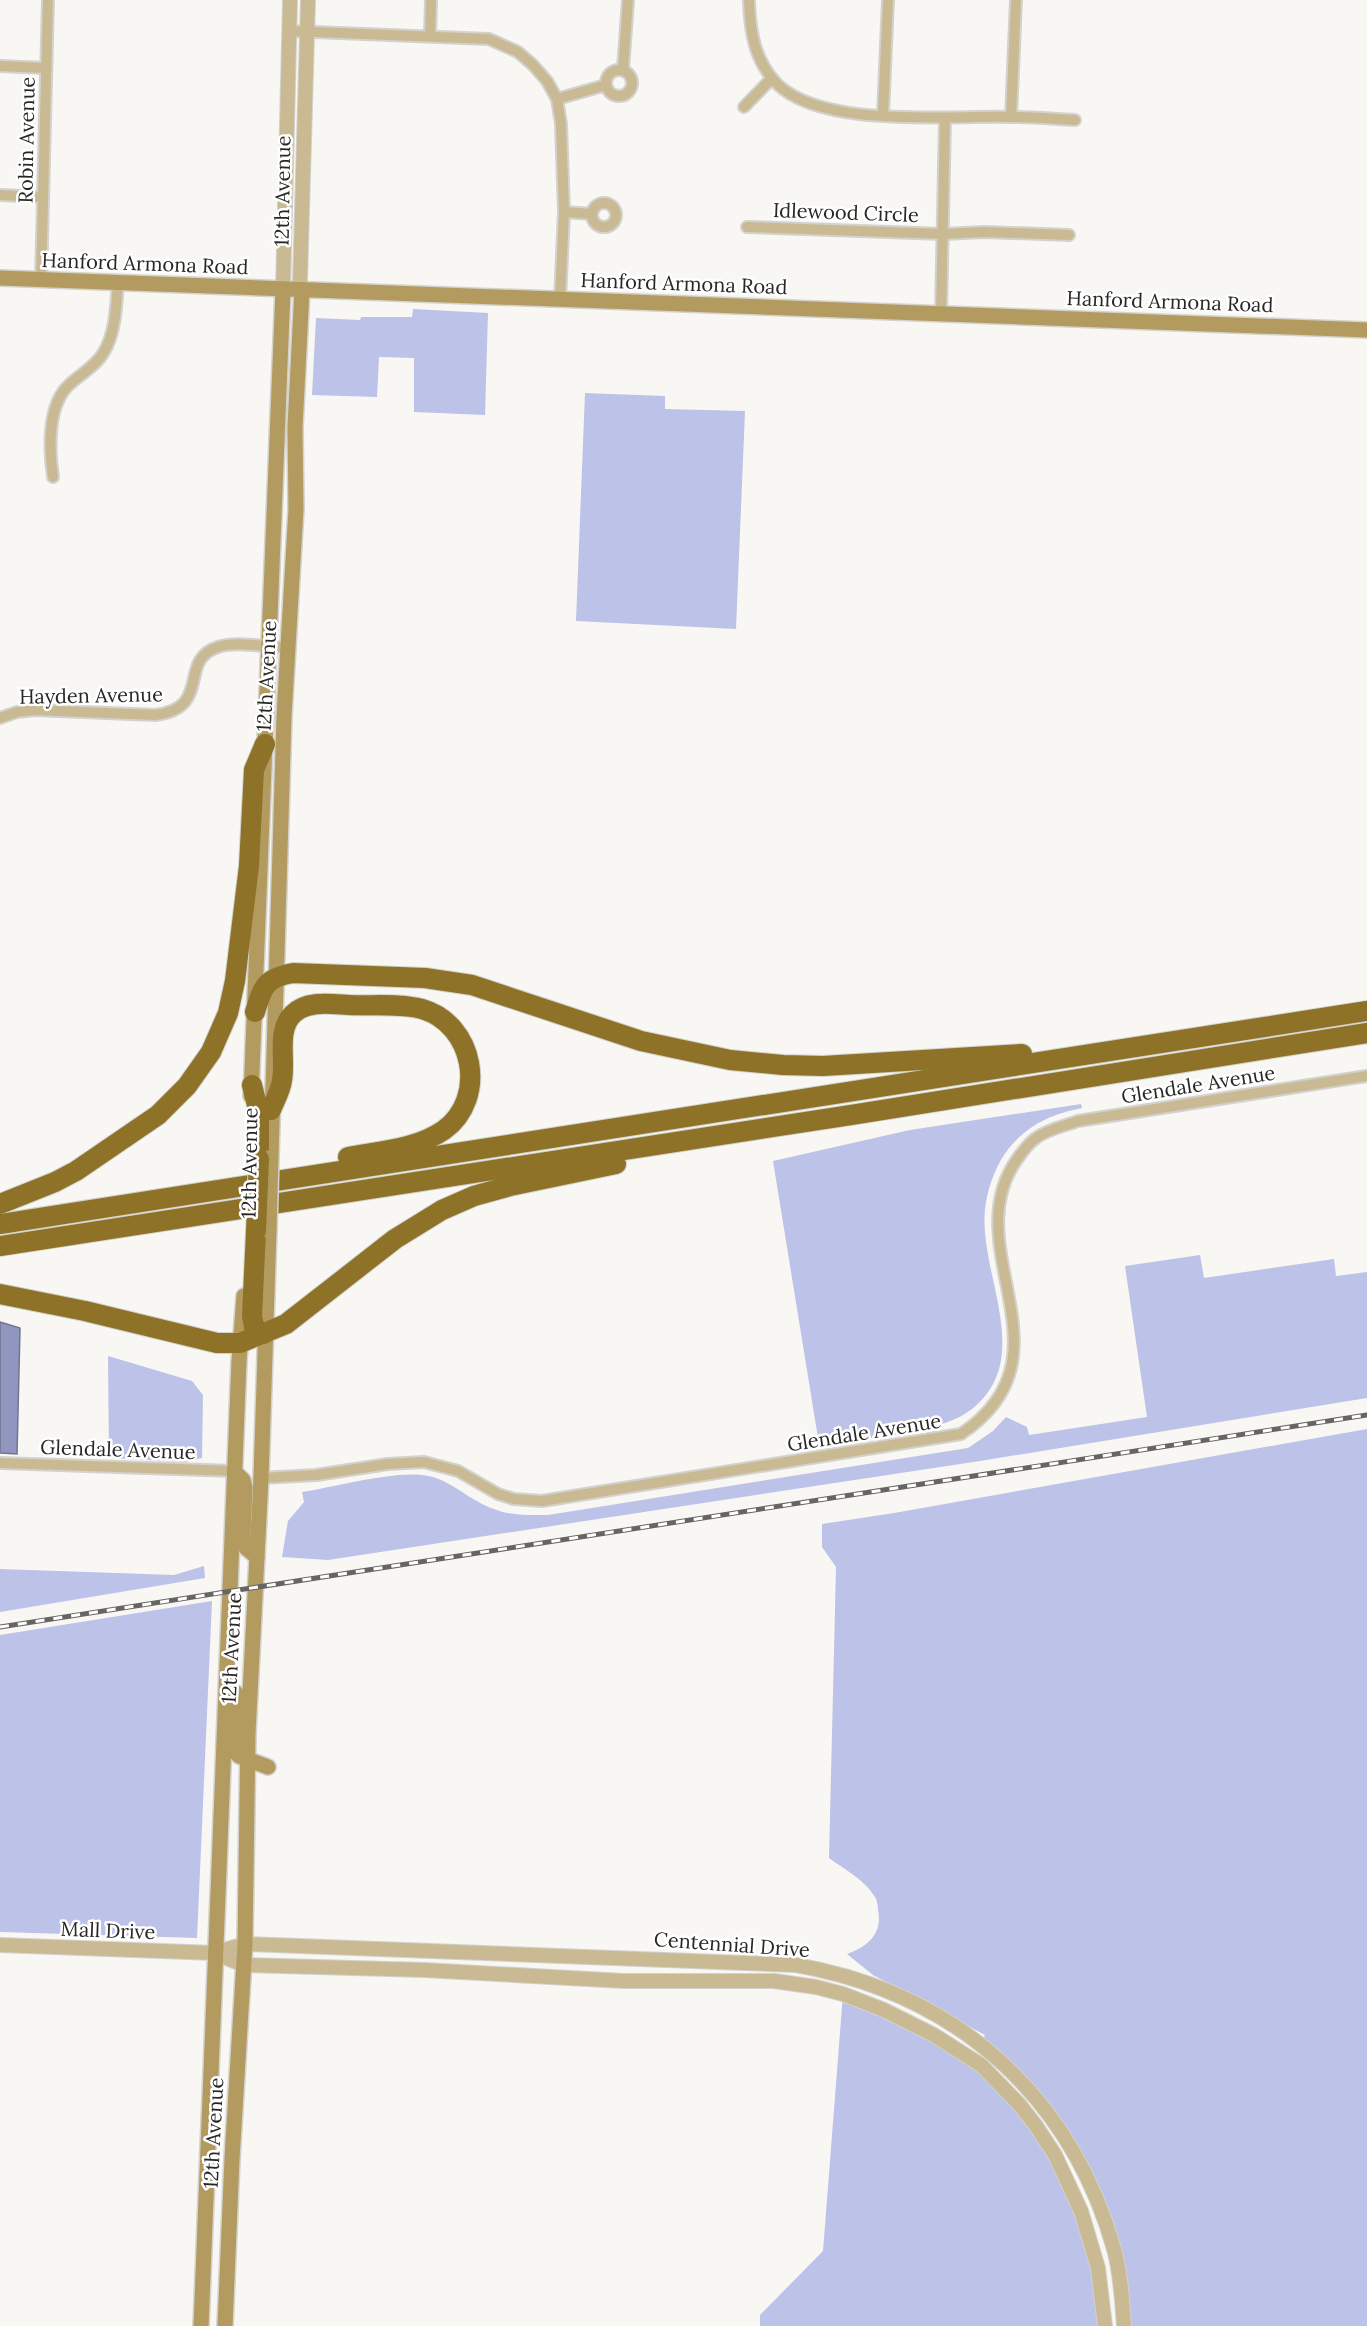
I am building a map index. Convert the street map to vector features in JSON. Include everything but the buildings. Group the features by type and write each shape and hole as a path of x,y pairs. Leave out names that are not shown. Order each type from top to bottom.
{"highway":[{"path":"0,1204 48,1186 76,1171 158,1115 187,1086 211,1052 228,1013 234,981 249,866 254,770 265,744"},
{"path":"255,1012 268,981 276,976 293,973 425,978 472,985 649,1043 712,1058 783,1065 877,1064 1048,1052 1130,1049"},
{"path":"233,1188 308,1164 400,1147 434,1136 452,1123 464,1105 471,1077 468,1057 453,1028 435,1015 422,1010 348,1004 312,1005 302,1008 288,1020 283,1042 282,1081 271,1110"},
{"path":"0,1224 1367,1011"},
{"path":"0,1246 1367,1033"},
{"path":"252,1085 259,1113 260,1158 252,1316 255,1327 264,1334"},
{"path":"0,1294 85,1311 213,1342 240,1343 286,1324 415,1224 474,1196 510,1185 851,1115"}],"main road":[{"name":"Hanford Armona Road","path":"0,278 1367,330"},
{"name":"12th Avenue","path":"252,1085 283,289"},
{"name":"12th Avenue","path":"260,1158 271,1110 288,648 296,509 295,427 302,290"},
{"name":"12th Avenue","path":"201,2326 240,1343 257,1232"},
{"name":"12th Avenue","path":"225,2326 245,1944 247,1760 261,1478 264,1334"},
{"path":"234,1471 243,1480 245,1487 243,1537 246,1548 257,1557"},
{"path":"229,1635 235,1647 237,1660 234,1744 236,1753 247,1760 268,1767"}],"street":[{"name":"Robin Avenue","path":"41,280 48,0"},
{"name":"12th Avenue","path":"283,289 290,0"},
{"name":"12th Avenue","path":"302,290 300,281 308,0"},
{"path":"430,36 431,0"},
{"path":"606,85 614,95 622,96 630,92 632,80 623,70 628,0"},
{"path":"748,0 750,27 755,49 772,78 795,96 819,107 854,114 1075,120"},
{"path":"883,115 888,0"},
{"path":"1011,117 1016,0"},
{"path":"289,31 489,39 518,52 533,65 547,81 557,99 561,124 564,212 560,299"},
{"path":"0,66 45,68"},
{"path":"606,85 611,73 623,70"},
{"path":"744,107 772,78"},
{"path":"557,99 606,85"},
{"path":"941,314 945,118"},
{"path":"0,195 42,197"},
{"path":"564,212 592,214"},
{"name":"Idlewood Circle","path":"747,226 943,234 985,232 1069,235"},
{"path":"53,477 51,458 57,405 68,386 97,362 105,351 114,320 118,284"},
{"name":"Hayden Avenue","path":"0,718 17,712 34,710 155,715 170,713 182,707 190,695 196,669 202,657 211,649 222,645 288,648"},
{"name":"Glendale Avenue","path":"261,1478 316,1475 388,1464 424,1462 458,1471 498,1494 514,1499 542,1502 961,1434 986,1414 1009,1379 1013,1361 1014,1328 997,1224 998,1207 1002,1189 1011,1168 1036,1138 1078,1121 1367,1076"},
{"name":"Glendale Avenue","path":"0,1463 234,1471"},
{"name":"Mall Drive","path":"0,1945 214,1953 245,1944"},
{"name":"Centennial Drive","path":"245,1944 796,1965 825,1970 883,1989 950,2022 981,2043 1033,2095 1075,2156 1093,2189 1114,2251 1124,2326"},
{"name":"Mall Drive","path":"214,1953 244,1965"},
{"name":"Centennial Drive","path":"244,1965 424,1970 624,1981 774,1981 816,1987 884,2010 934,2035 981,2066 1019,2104 1036,2127 1055,2155 1075,2196 1098,2268 1106,2326"},
{"path":"1075,2196 1098,2221 1113,2286 1121,2295"}],"shaded area":[{"path":"413,309 488,313 485,415 414,412 414,358 379,357 377,397 312,395 316,318 360,320 361,317 412,317"},
{"path":"585,393 665,396 665,409 745,411 736,629 576,621"},
{"path":"1081,1104 1082,1108 1042,1121 1025,1132 1001,1160 989,1188 985,1228 1002,1338 1000,1364 991,1388 972,1409 940,1425 899,1434 819,1444 773,1161 910,1130"},
{"path":"1200,1255 1204,1278 1334,1259 1336,1276 1367,1272 1367,1398 980,1461 328,1560 282,1557 288,1521 304,1502 302,1492 366,1480 416,1474 429,1476 446,1483 485,1506 500,1511 521,1515 548,1515 968,1448 993,1431 1006,1417 1027,1427 1029,1435 1147,1417 1125,1266"},
{"path":"0,1322 20,1328 17,1454 0,1453"},
{"path":"108,1356 192,1381 203,1395 202,1458 185,1462 109,1458"},
{"path":"1367,1429 1367,2326 1124,2326 1114,2251 1056,2125 981,2043 985,2035 873,1975 847,1954 861,1948 872,1938 876,1933 879,1918 877,1901 866,1885 829,1858 836,1567 822,1547 822,1524"},
{"path":"204,1566 205,1578 0,1612 0,1569 174,1575"},
{"path":"212,1601 197,1938 0,1932 0,1635"},
{"path":"843,1994 934,2035 1019,2104 1081,2211 1105,2326 760,2326 760,2315 823,2251"}],"railway":[{"path":"0,1627 1367,1415"}]}
